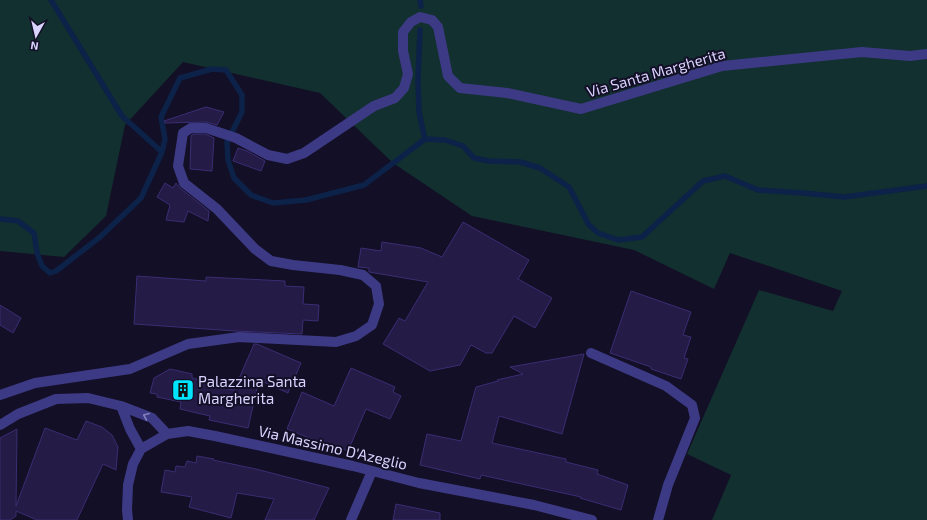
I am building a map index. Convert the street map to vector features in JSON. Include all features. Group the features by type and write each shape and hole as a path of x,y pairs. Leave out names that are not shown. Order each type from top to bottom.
{"street":[{"name":"Via Santa Margherita","path":"0,395 35,383 130,369 188,344 239,337 336,342 356,336 372,325 378,304 376,286 363,275 340,270 271,261 255,249 217,209 184,183 178,166 183,133 191,128 216,130 236,138 268,155 287,159 304,153 374,106 394,98 404,88 408,74 403,50 403,32 411,22 420,17 432,20 438,27 448,76 460,88 507,93 581,109 722,66 862,52 910,56 927,54"},
{"path":"591,353 666,386 692,405 695,418 668,485 658,520"},
{"path":"0,425 18,414 56,399 88,398 121,406 152,418 166,434"},
{"path":"121,406 130,429 141,449 133,464 128,485 128,520"},
{"name":"Via Massimo D'Azeglio","path":"141,449 166,434 188,431 419,482 534,505 592,520"},
{"path":"351,520 372,471"}],"green space":[{"path":"0,0 927,0 927,520 712,520 731,475 687,454 759,290 833,311 842,291 730,253 714,289 634,250 472,216 393,163 320,93 183,62 125,125 106,216 64,257 0,251"}],"building":[{"path":"206,107 224,112 217,125 206,122 165,123 164,121"},
{"path":"193,134 205,134 214,138 212,171 190,169 191,136"},
{"path":"238,148 247,151 265,161 261,171 233,161"},
{"path":"165,183 173,188 176,183 180,188 209,211 208,221 188,211 184,222 166,220 170,205 157,197"},
{"path":"463,222 529,260 518,279 552,298 535,328 514,316 492,353 486,353 471,345 460,365 430,371 383,344 399,318 405,321 428,282 369,272 369,268 358,267 361,248 381,251 382,242 421,248 442,257"},
{"path":"137,276 206,281 206,277 285,281 285,286 304,287 303,304 319,305 318,321 303,320 302,334 134,324"},
{"path":"631,291 691,312 683,335 691,337 684,358 688,359 681,379 610,353"},
{"path":"0,305 21,318 13,333 0,325"},
{"path":"254,344 301,363 288,393 259,380 248,428 209,420 210,416 180,409 181,402 157,397 157,394 150,393 154,378 170,369 192,374 192,378 209,382 216,387 234,390"},
{"path":"584,354 562,434 499,416 492,443 566,459 566,462 598,470 597,474 628,485 621,510 580,498 581,497 481,475 480,479 420,465 427,434 461,441 476,387 523,374 510,367"},
{"path":"351,368 395,387 393,392 401,396 390,419 366,409 348,451 337,447 336,449 287,429 302,392 334,406"},
{"path":"86,421 102,427 112,435 118,447 116,470 103,464 77,520 37,520 16,511 16,516 10,520 0,520 0,438 17,429 16,506 45,428 77,440"},
{"path":"197,456 256,469 329,488 314,520 265,520 274,499 237,493 231,518 189,507 192,497 161,492 165,470 175,472 176,466 185,467 187,461 196,463"},
{"path":"396,504 440,513 440,520 393,520"}],"waterway":[{"path":"51,0 122,116 162,152"},
{"path":"420,0 421,6"},
{"path":"420,30 418,81 419,112 425,139"},
{"path":"0,219 18,221 34,233 37,253 42,266 50,273 56,271 100,237 141,198 162,152 165,139 161,117 180,78 212,69 226,70 242,95 242,112 227,142 228,160 234,178 251,195 273,203 306,200 364,185 425,139 445,140 463,146 474,158 489,161 520,162 540,168 569,187 589,225 598,233 618,240 642,237 703,181 725,176 758,190 844,197 927,186"}],"place":[{"name":"Palazzina Santa Margherita","path":"183,390"}]}
